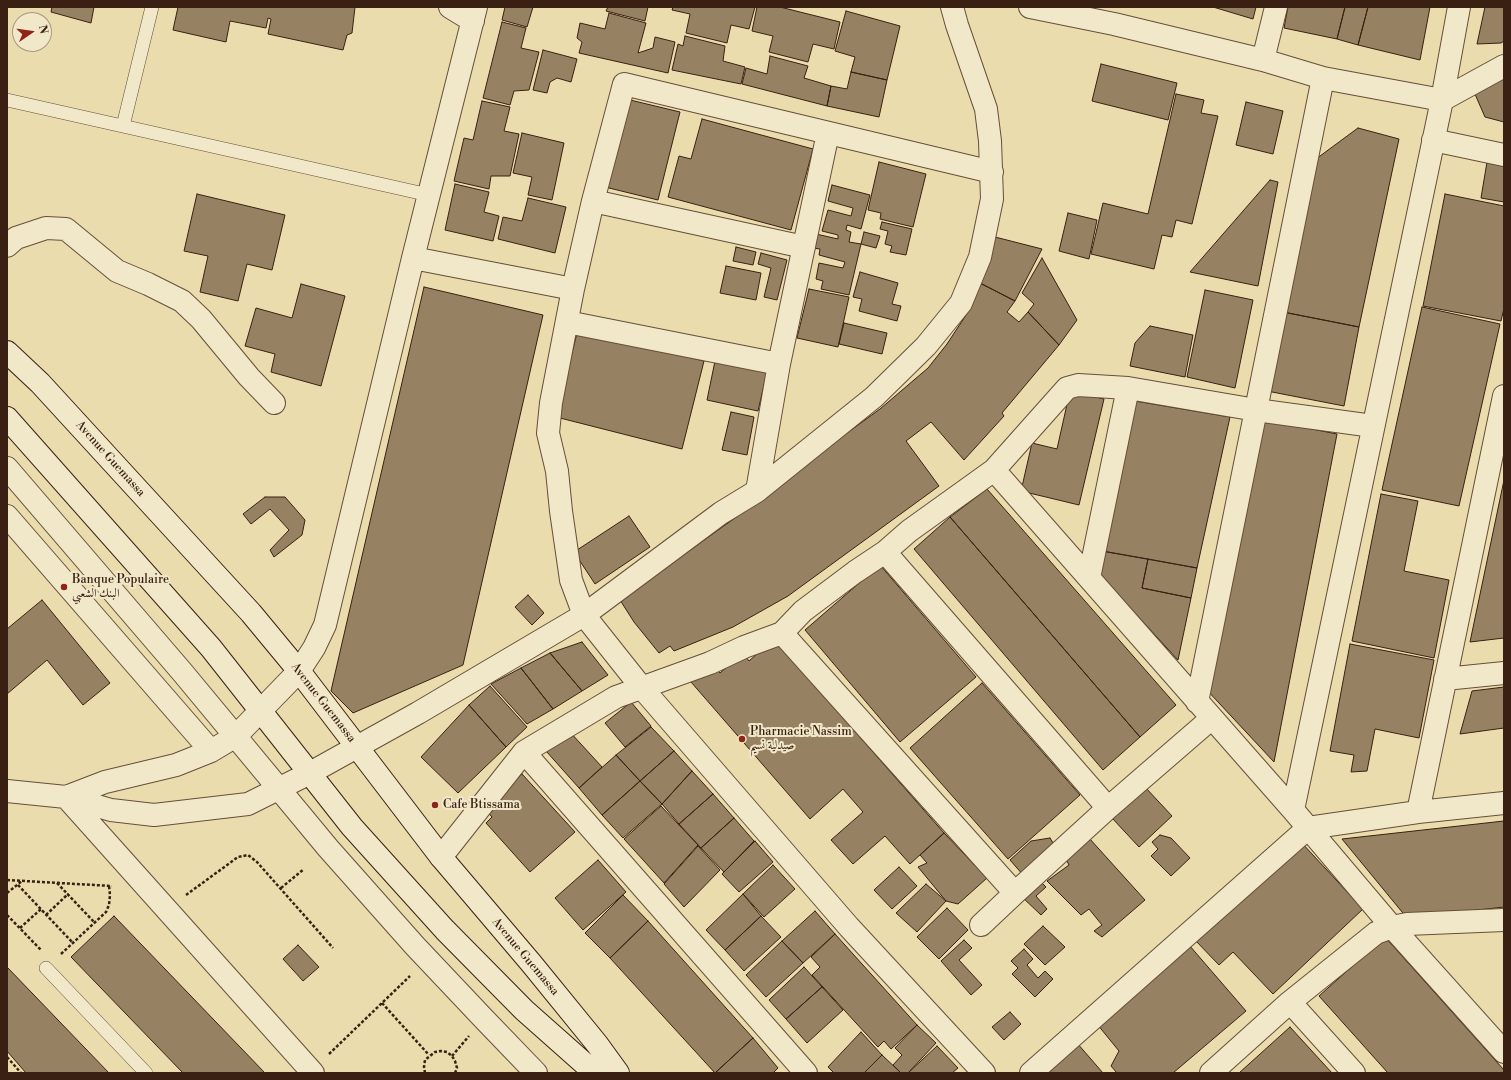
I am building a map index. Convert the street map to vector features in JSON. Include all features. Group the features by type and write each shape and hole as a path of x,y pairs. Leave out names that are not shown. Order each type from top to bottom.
{"street":[{"path":"66,797 105,782 176,765 211,751 236,736 299,671 314,648 325,625 413,258 475,14 450,7"},
{"path":"7,791 66,797 111,810 154,815 248,804 310,773 418,713 584,615 721,514 757,491 874,396 926,346 961,303 980,257 992,199 990,141 986,109 952,7"},
{"path":"1030,7 1116,15 1323,78 1442,100 1504,66"},
{"path":"1263,60 1276,7"},
{"path":"1293,810 1442,100 1459,7"},
{"path":"1197,702 1323,78"},
{"path":"984,1073 849,927 642,688 584,615 571,580 560,511 557,471 548,433 551,403 573,289 593,201 624,84 992,172"},
{"path":"757,491 779,364 828,133"},
{"path":"1433,140 1504,154"},
{"path":"593,201 804,247"},
{"path":"7,246 16,238 46,228 66,230 117,271 182,301 201,319 249,377 274,403"},
{"path":"413,258 573,289"},
{"path":"567,322 779,364"},
{"name":"Avenue Guemassa","path":"7,352 40,383 250,613 299,671 441,856 541,975 597,1044 618,1073"},
{"path":"441,856 524,752 616,697 710,663 744,647 782,633 803,611 855,572 885,552 909,531 994,470 1068,388 1078,385 1128,388 1256,410 1373,426"},
{"path":"1089,578 1128,388"},
{"path":"1418,812 1504,396"},
{"path":"7,418 211,648 352,827 445,930 524,1010 595,1073"},
{"path":"7,468 236,736 328,848 428,959 536,1073"},
{"path":"994,470 1293,810 1392,927 1504,1052"},
{"path":"7,516 211,751"},
{"path":"885,552 1108,808"},
{"path":"782,633 1015,892"},
{"path":"1445,679 1504,673"},
{"path":"981,926 1015,892 1108,808 1212,718"},
{"path":"524,752 806,1073"},
{"path":"66,797 312,1072"},
{"path":"1031,1073 1308,828 1418,812 1504,803"},
{"path":"1211,1073 1290,1002 1371,937 1392,927 1407,924 1504,920"},
{"path":"1290,1002 1354,1073"}],"lane":[{"path":"123,126 152,7"},
{"path":"7,100 429,195"},
{"path":"49,965 146,1073"}],"path":[{"path":"166,909 238,857 248,855 253,858 281,888 333,948"},
{"path":"281,888 304,869"},
{"path":"7,880 147,888"},
{"path":"7,893 23,881"},
{"path":"57,882 94,922"},
{"path":"18,885 72,943"},
{"path":"7,915 20,928 49,965 106,912 109,905 110,895 108,886"},
{"path":"46,915 68,894"},
{"path":"20,928 40,909"},
{"path":"312,1072 428,959"},
{"path":"382,1003 429,1055"},
{"path":"425,1073 425,1060 429,1055 435,1052 447,1052 452,1056 457,1068 455,1073"},
{"path":"7,1057 21,1073"}],"building":[{"path":"52,7 94,7 91,23 51,12"},
{"path":"178,7 355,7 352,33 347,35 343,50 268,34 271,19 268,18 266,28 230,21 226,42 173,30"},
{"path":"505,7 533,7 527,27 502,20"},
{"path":"608,7 648,7 645,21 606,11"},
{"path":"673,7 755,7 749,29 731,25 727,43 686,33 690,14 672,10"},
{"path":"757,7 780,7 840,22 834,49 813,44 808,62 769,52 773,36 752,31"},
{"path":"1213,7 1256,7 1253,19"},
{"path":"1288,7 1345,7 1337,39 1284,28"},
{"path":"1345,7 1368,7 1358,45 1337,39"},
{"path":"1368,7 1430,7 1420,60 1358,45"},
{"path":"1485,7 1504,7 1504,41 1501,43 1477,44"},
{"path":"846,11 900,26 887,80 851,72 855,57 835,51"},
{"path":"609,13 646,23 638,53 653,48 655,37 675,42 668,73 579,53 582,42 577,38 580,23 605,29"},
{"path":"502,22 526,28 521,48 539,52 529,90 514,91 510,105 483,98"},
{"path":"685,36 725,46 723,61 745,67 741,84 672,70 678,44 683,46"},
{"path":"543,50 577,59 571,82 557,78 550,82 547,93 533,90"},
{"path":"770,56 808,66 804,78 831,86 827,106 742,84 746,68 767,74"},
{"path":"1101,64 1177,83 1168,120 1092,101"},
{"path":"1504,70 1504,122 1485,117 1471,85"},
{"path":"851,72 887,80 879,117 827,106 831,86 847,89"},
{"path":"1176,94 1204,100 1201,113 1218,116 1192,224 1176,220 1172,237 1162,235 1154,269 1091,254 1103,203 1148,214"},
{"path":"626,99 680,112 658,200 605,187"},
{"path":"482,101 510,107 504,131 519,134 510,176 491,176 489,189 454,181 464,138 473,140"},
{"path":"1246,102 1283,111 1273,154 1236,145"},
{"path":"702,119 813,149 791,230 668,197 679,156 691,159"},
{"path":"1358,128 1399,139 1359,327 1283,312 1316,159"},
{"path":"522,133 564,143 552,200 528,195 532,177 513,173"},
{"path":"879,162 926,174 913,227 880,219 881,213 868,210"},
{"path":"1487,162 1504,165 1504,202 1481,198"},
{"path":"1270,180 1278,182 1258,286 1190,272"},
{"path":"455,184 489,192 484,212 499,216 493,241 445,230"},
{"path":"832,185 870,195 861,229 847,225 846,230 851,232 849,242 861,244 849,295 821,289 823,281 816,279 819,263 843,268 845,262 819,255 820,249 813,248 816,234 838,239 838,235 822,231 828,210 851,216 853,208 828,201"},
{"path":"197,194 285,215 272,270 247,264 238,301 200,292 208,256 184,251"},
{"path":"1445,194 1504,206 1504,308 1501,321 1423,306"},
{"path":"528,198 566,207 555,253 498,239 503,217 522,221"},
{"path":"1068,213 1097,220 1089,259 1059,251"},
{"path":"882,222 912,229 906,255 890,252 892,246 885,244 888,231 880,229"},
{"path":"864,232 880,236 876,248 861,244"},
{"path":"995,237 1042,249 1015,301 980,283"},
{"path":"736,247 756,252 753,265 733,261"},
{"path":"761,253 787,260 777,300 764,297 771,268 758,264"},
{"path":"1042,258 1077,320 1059,345 1028,312 1034,304 1022,293"},
{"path":"726,266 761,273 756,300 720,293"},
{"path":"860,272 898,283 892,304 901,306 897,321 859,311 862,299 853,297"},
{"path":"980,283 1015,301 1007,312 1019,322 1028,312 1059,345 1002,413 1004,416 964,460 931,422 906,441 939,486 788,596 733,627 674,651 670,646 659,653 634,622 620,600 756,503 821,452 880,409 928,368 947,344 970,309"},
{"path":"301,284 345,296 321,386 271,372 275,354 245,346 256,308 292,318"},
{"path":"424,287 543,315 463,665 353,713 331,691"},
{"path":"809,289 849,297 838,347 797,338"},
{"path":"1205,290 1253,300 1235,388 1187,377"},
{"path":"1422,307 1500,324 1459,506 1382,490"},
{"path":"1283,312 1359,327 1344,406 1267,391"},
{"path":"844,323 887,333 882,354 839,344"},
{"path":"1150,326 1193,335 1185,377 1130,366 1135,343"},
{"path":"578,329 704,361 682,449 556,417"},
{"path":"715,361 767,372 758,411 707,400"},
{"path":"1070,391 1104,399 1079,505 1021,491 1032,443 1057,449"},
{"path":"1135,401 1230,417 1197,568 1102,551"},
{"path":"731,412 754,417 747,455 722,450"},
{"path":"1262,419 1337,434 1274,762 1205,688"},
{"path":"1504,480 1504,638 1470,642"},
{"path":"987,489 1176,705 1140,737 950,517"},
{"path":"1381,494 1418,501 1404,571 1449,580 1434,658 1352,641"},
{"path":"265,497 285,497 305,520 302,535 274,557 270,550 289,530 270,509 251,524 243,514"},
{"path":"629,516 650,547 595,584 574,552"},
{"path":"950,517 1140,737 1103,770 914,549"},
{"path":"1102,551 1148,559 1142,588 1191,598 1178,660 1098,573"},
{"path":"1148,559 1197,568 1191,598 1142,588"},
{"path":"880,565 976,677 900,742 805,630"},
{"path":"528,595 544,613 532,625 515,607"},
{"path":"42,600 110,683 83,705 47,660 7,694 7,629"},
{"path":"774,639 944,833 910,864 885,836 853,864 831,840 863,812 843,789 810,819 691,682 712,664 720,673 743,653 749,661"},
{"path":"582,642 608,675 582,691 550,653"},
{"path":"1350,644 1434,660 1419,738 1375,729 1367,771 1351,772 1354,755 1330,751"},
{"path":"550,653 582,691 553,709 521,668"},
{"path":"521,668 553,709 527,724 491,684"},
{"path":"982,683 1080,795 1008,859 910,748"},
{"path":"490,686 527,727 506,747 469,705"},
{"path":"1504,687 1504,728 1460,734 1472,691"},
{"path":"631,702 651,726 625,747 605,723"},
{"path":"469,705 506,747 458,793 421,757"},
{"path":"651,727 674,751 640,781 616,755"},
{"path":"569,731 602,767 579,788 546,751"},
{"path":"674,751 692,771 662,804 640,781"},
{"path":"616,755 640,781 602,815 579,788"},
{"path":"692,771 713,794 679,824 662,804"},
{"path":"522,774 575,832 530,872 486,823 492,817 484,808"},
{"path":"640,781 662,804 623,838 602,815"},
{"path":"1145,787 1172,816 1139,847 1112,818"},
{"path":"713,794 734,818 701,848 679,824"},
{"path":"661,806 698,845 664,883 624,839"},
{"path":"734,818 754,841 724,872 701,848"},
{"path":"1504,821 1504,907 1407,918 1342,839"},
{"path":"944,833 987,878 958,904 946,901 918,867 927,863 920,855"},
{"path":"1160,835 1171,838 1190,858 1171,876 1151,856 1158,849 1152,842"},
{"path":"1050,838 1055,846 1024,876 1010,860 1031,841"},
{"path":"1089,838 1145,900 1102,937 1094,931 1102,925 1089,909 1081,915 1047,881 1069,865 1065,857"},
{"path":"755,841 773,862 739,892 722,874"},
{"path":"1300,841 1363,909 1273,994 1233,952 1219,965 1195,940"},
{"path":"698,846 720,870 684,907 664,884"},
{"path":"598,860 626,892 583,930 555,898"},
{"path":"773,865 795,889 764,917 743,894"},
{"path":"899,867 917,886 892,909 874,890"},
{"path":"1038,879 1046,887 1036,896 1047,909 1041,915 1020,895"},
{"path":"926,884 946,901 917,932 896,913"},
{"path":"743,894 761,916 725,950 706,930"},
{"path":"623,895 648,921 610,958 585,933"},
{"path":"947,908 968,930 939,959 917,937"},
{"path":"815,911 835,934 803,963 782,941"},
{"path":"114,916 265,1073 183,1073 71,957"},
{"path":"761,916 781,937 744,971 725,950"},
{"path":"648,921 753,1038 715,1073 610,958"},
{"path":"1043,926 1065,947 1045,965 1024,944"},
{"path":"835,934 917,1025 891,1049 884,1041 878,1047 812,975 820,967 811,957"},
{"path":"1385,937 1504,1070 1504,1073 1388,1073 1319,996"},
{"path":"964,940 972,948 959,960 982,985 971,995 941,961"},
{"path":"782,941 803,963 766,997 746,975"},
{"path":"298,945 319,967 303,981 283,959"},
{"path":"1189,945 1246,1011 1173,1073 1117,1073 1111,1066 1119,1051 1097,1024"},
{"path":"1024,949 1033,959 1027,965 1038,978 1045,971 1053,979 1035,997 1012,974 1018,968 1011,961"},
{"path":"7,967 109,1073 26,1073 7,1051"},
{"path":"804,967 822,987 786,1019 769,1000"},
{"path":"822,987 843,1010 807,1043 786,1019"},
{"path":"1010,1012 1021,1024 1004,1040 992,1027"},
{"path":"917,1025 936,1043 908,1073 901,1073 893,1065 902,1055 895,1048"},
{"path":"1290,1027 1332,1073 1239,1073"},
{"path":"861,1032 882,1055 864,1073 834,1073 828,1067"},
{"path":"753,1038 778,1068 773,1073 715,1073"},
{"path":"1077,1043 1103,1073 1045,1073"},
{"path":"937,1046 958,1068 952,1073 908,1073"},
{"path":"882,1055 901,1073 864,1073"}],"place":[{"name":"Banque Populaire البنك الشعبي","path":"64,587"},
{"name":"Pharmacie Nassim صيدلية نسيم","path":"742,739"},
{"name":"Cafe Btissama","path":"435,805"}]}
